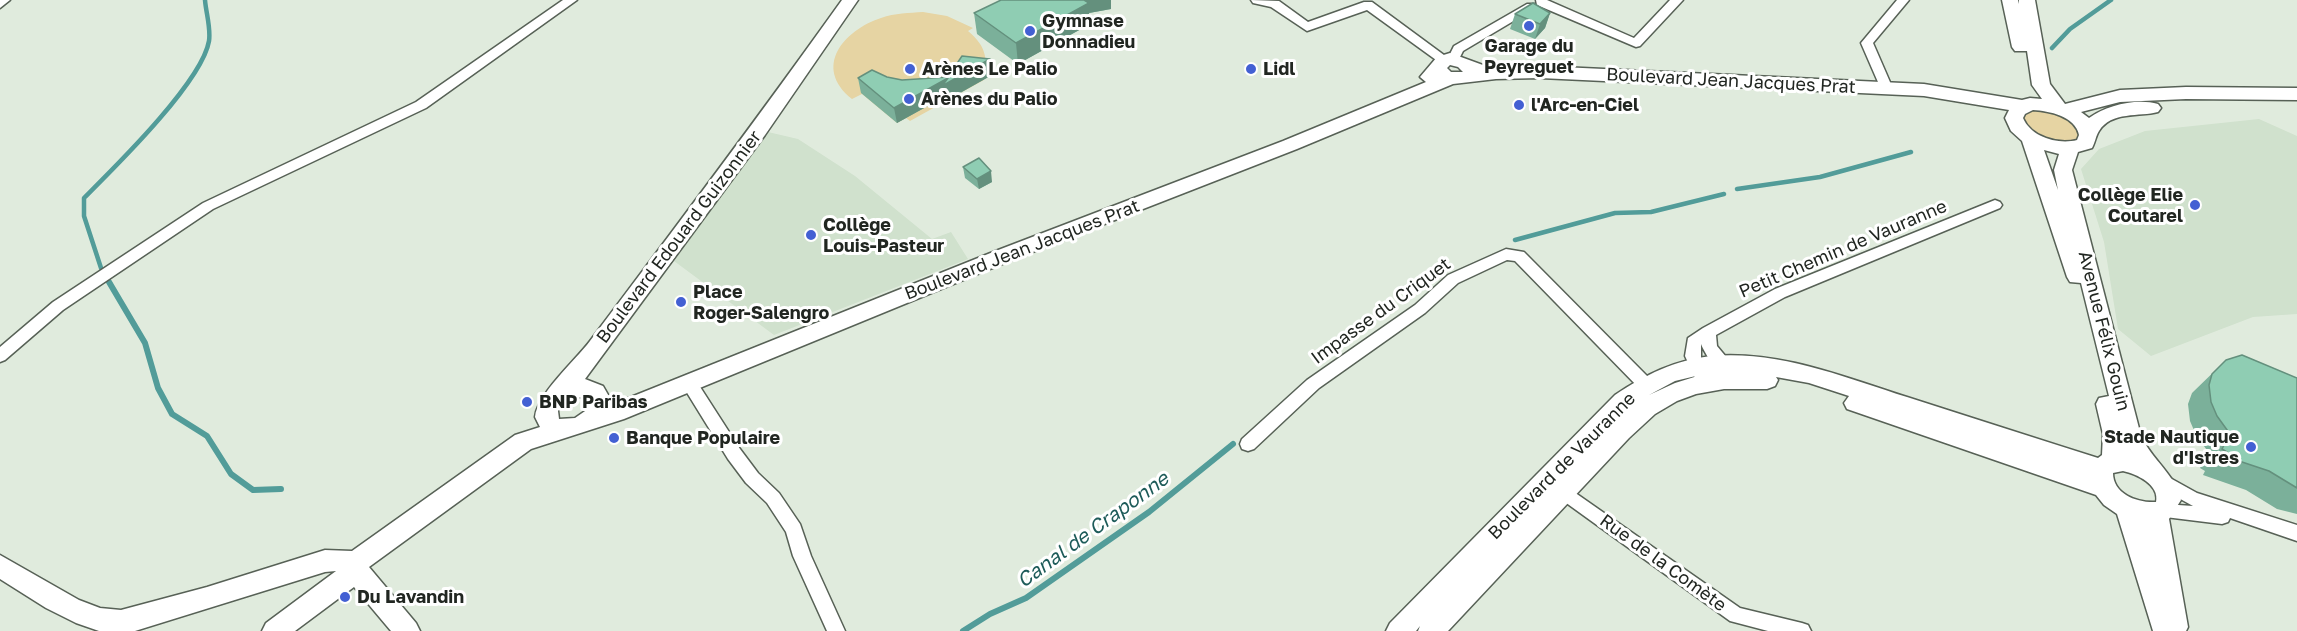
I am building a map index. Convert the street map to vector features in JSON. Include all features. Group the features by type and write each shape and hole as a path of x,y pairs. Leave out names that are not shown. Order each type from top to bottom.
{"main road":[{"name":"Boulevard Edouard Guizonnier","path":"559,394 588,360 770,114 850,0"},
{"path":"2010,0 2030,84 2022,111 2030,138 2055,148 2071,149 2085,144 2089,138 2088,131 2075,116 2061,109 2041,86 2027,0"},
{"name":"Boulevard Jean Jacques Prat","path":"594,404 634,405 989,261 1290,145 1409,95 1453,68 1492,73 1540,72 1887,88 1971,96 2022,111"},
{"path":"2022,111 2061,109 2120,96 2297,94"},
{"path":"2088,131 2097,119 2111,112 2136,109 2198,106 2297,108"},
{"name":"Avenue Félix Gouin","path":"2030,138 2077,278 2115,434 2106,473"},
{"name":"Avenue Félix Gouin","path":"2071,149 2066,157 2063,170 2128,429 2136,450 2157,477"},
{"name":"Boulevard Edouard Guizonnier","path":"588,360 594,404"},
{"name":"Boulevard de Vauranne","path":"1399,631 1598,425 1646,385 1730,371 1817,390 2106,473"},
{"name":"Boulevard de Vauranne","path":"1431,631 1622,432 1656,402 1701,375"},
{"path":"576,388 594,404 576,428 553,421 550,403 559,394 576,388"},
{"path":"275,631 344,581 355,563 553,421"},
{"path":"2127,507 2142,513 2159,512 2169,500 2166,486 2157,477 2133,463 2106,473 2127,507 2166,631"},
{"path":"2159,512 2175,631"},
{"path":"0,566 54,599 85,614 115,622 132,620 325,561 342,560 355,563"},
{"path":"355,563 362,578 407,631"}],"street":[{"path":"0,4 4,0"},
{"path":"0,357 58,306 208,206 421,105 571,0"},
{"path":"1257,0 1275,4 1307,27 1368,5 1453,68 1458,50 1542,1 1636,43 1677,0"},
{"path":"1887,88 1867,43 1903,0"},
{"name":"Petit Chemin de Vauranne","path":"1701,375 1692,360 1693,342 1708,332 1780,293 1995,206"},
{"name":"Impasse du Criquet","path":"1248,444 1313,384 1420,309 1453,279 1506,254 1519,256 1646,385"},
{"path":"1708,332 1707,344 1712,353 1730,371"},
{"path":"689,383 734,454 752,478 773,498 794,530 802,556 836,631"},
{"path":"2157,477 2192,498 2297,533"},
{"name":"Rue de la Comète","path":"1564,492 1736,615 1802,631"},
{"path":"2159,512 2211,514 2297,542"}],"shaded area":[{"name":"Arènes Le Palio","path":"923,12 947,16 973,28 968,31 979,42 984,53 986,65 984,80 910,121 906,118 897,123 862,94 852,99 840,87 834,75 834,62 845,40 867,24 892,15"},
{"path":"2033,109 2055,113 2067,119 2077,128 2080,135 2077,140 2064,144 2035,136 2022,119 2023,115"},
{"name":"Collège Elie Coutarel","path":"2259,119 2297,136 2297,314 2253,317 2151,356 2118,329 2104,242 2081,169 2099,149 2145,131"},
{"name":"Collège Louis-Pasteur","path":"768,132 798,139 855,176 932,239 951,232 968,259 774,335 674,261"}],"building":[{"path":"1001,0 1084,0 1089,3 1016,43 974,13"},
{"path":"1533,3 1550,13 1540,24 1515,14"},
{"path":"962,56 990,59 942,86 948,78 894,108 858,78 872,70 887,77 902,80 948,77"},
{"path":"979,158 991,171 977,179 963,167"},
{"path":"2242,355 2297,378 2297,488 2269,471 2224,456 2227,452 2222,449 2230,434 2217,416 2211,402 2209,385 2212,374 2226,360"}],"waterway":[{"name":"Canal de Craponne","path":"101,268 84,216 84,198 156,123 191,78 203,58 209,41 205,0"},
{"name":"Canal de Craponne","path":"2052,48 2070,29 2111,0"},
{"name":"Canal de Craponne","path":"1737,189 1820,177 1911,152"},
{"name":"Canal de Craponne","path":"1515,240 1615,213 1651,212 1724,194"},
{"name":"Canal de Craponne","path":"109,282 145,343 158,388 172,414 207,436 231,474 253,490 281,489"},
{"name":"Canal de Craponne","path":"963,631 990,614 1026,598 1149,512 1233,444"}],"place":[{"name":"Garage du Peyreguet","path":"1529,26"},
{"name":"Gymnase Donnadieu","path":"1030,31"},
{"name":"Arènes Le Palio","path":"910,69"},
{"name":"Lidl","path":"1251,69"},
{"name":"Arènes du Palio","path":"909,99"},
{"name":"l'Arc-en-Ciel","path":"1519,105"},
{"name":"Collège Elie Coutarel","path":"2195,205"},
{"name":"Collège Louis-Pasteur","path":"811,235"},
{"name":"Place Roger-Salengro","path":"681,302"},
{"name":"BNP Paribas","path":"527,402"},
{"name":"Banque Populaire","path":"614,438"},
{"name":"Stade Nautique d'Istres","path":"2251,447"},
{"name":"Du Lavandin","path":"345,597"}]}
